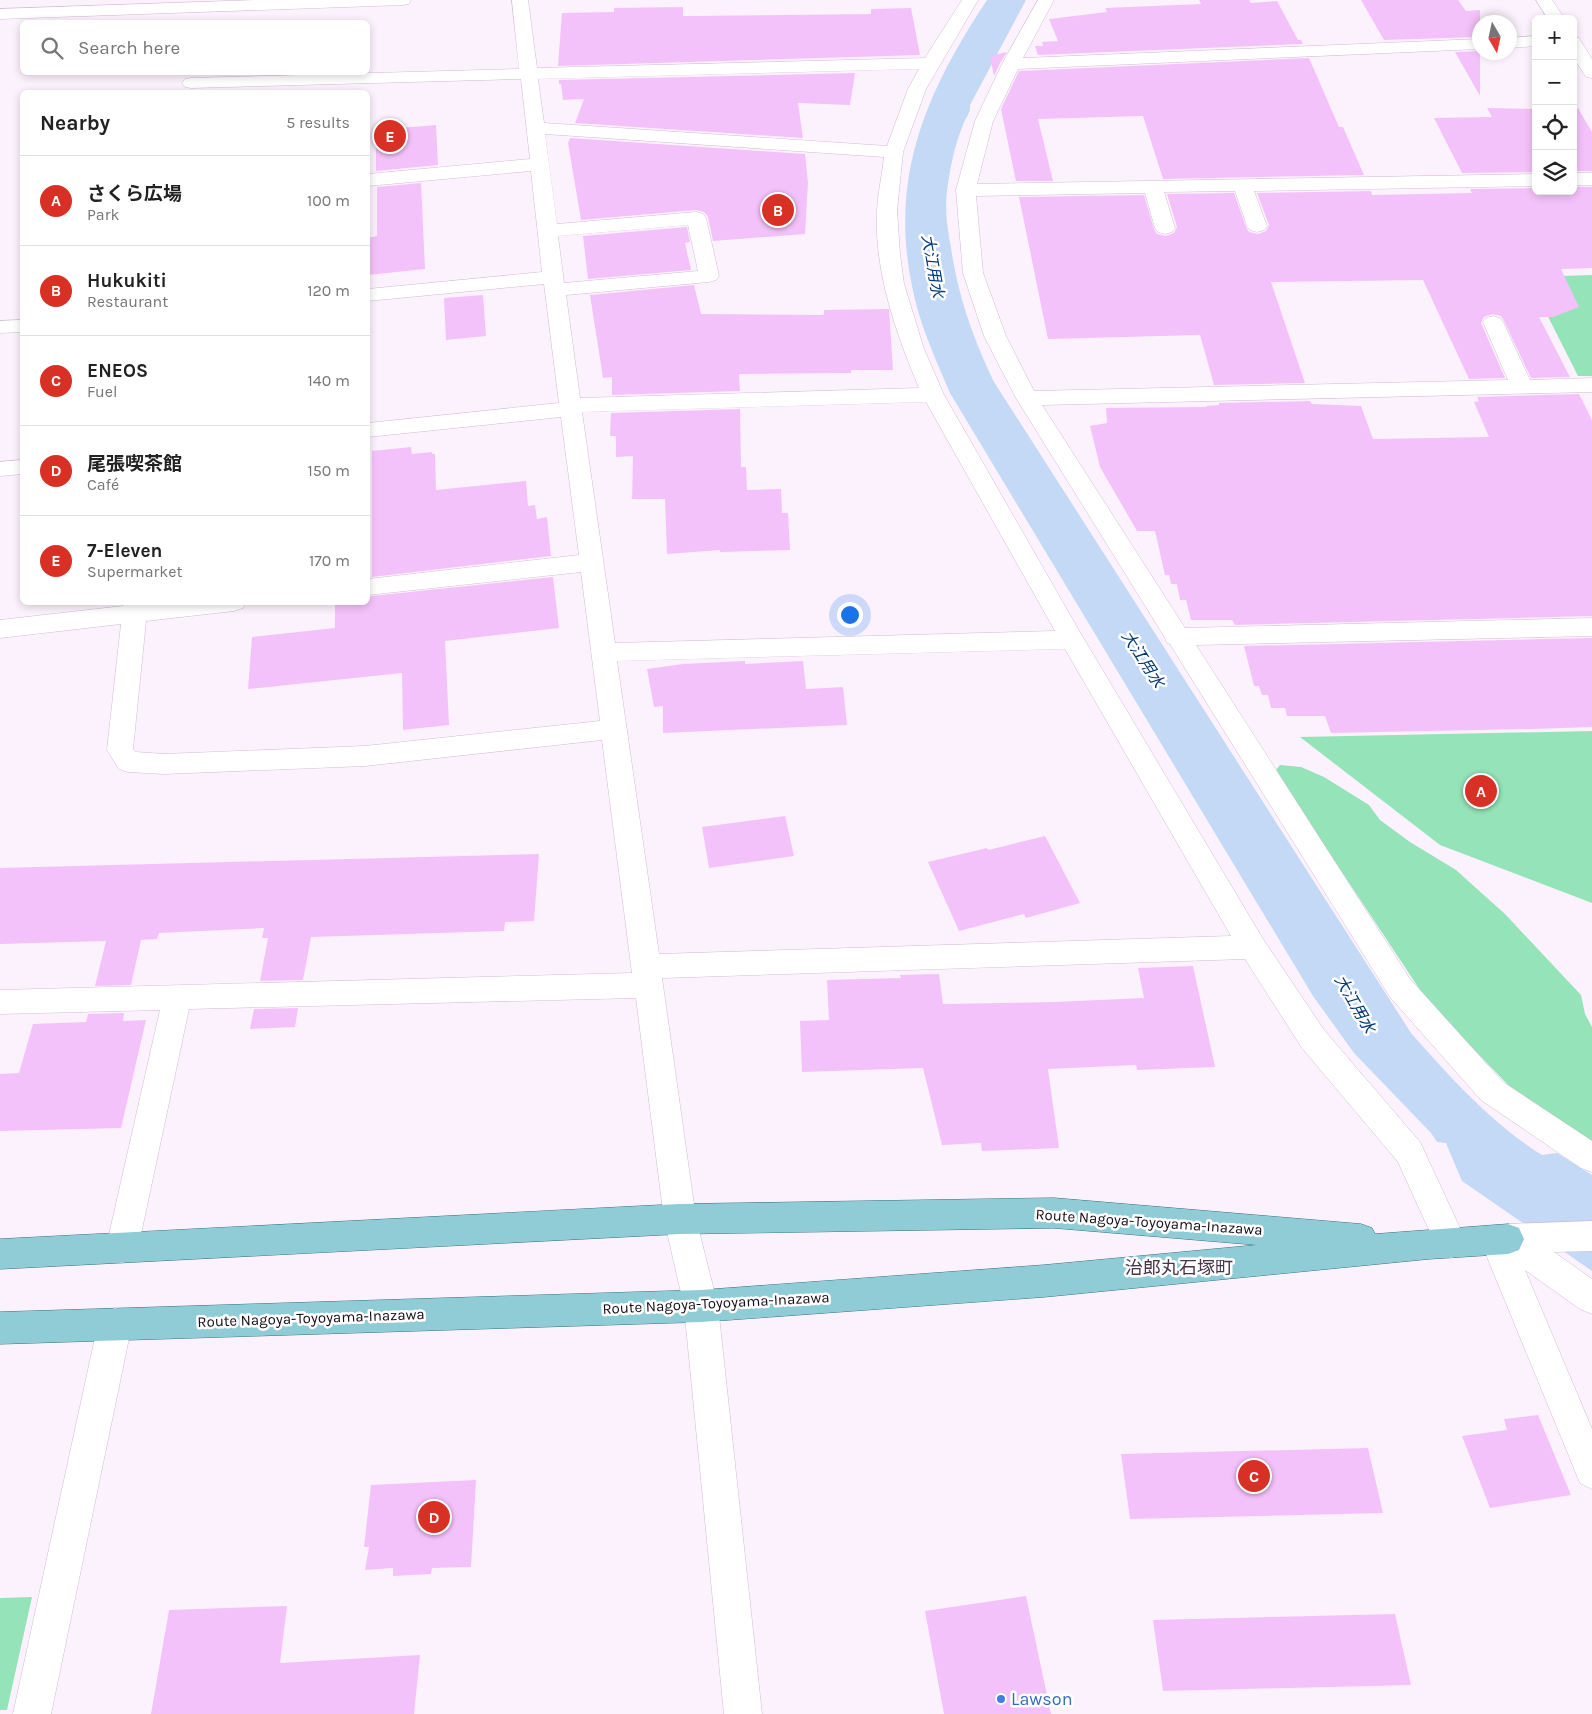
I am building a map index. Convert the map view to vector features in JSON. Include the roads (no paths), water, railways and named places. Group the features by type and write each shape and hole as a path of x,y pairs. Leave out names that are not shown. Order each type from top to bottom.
{"main road":[{"name":"Route Nagoya-Toyoyama-Inazawa","path":"0,1254 680,1219 1054,1213 1440,1244"},
{"name":"Route Nagoya-Toyoyama-Inazawa","path":"0,1328 701,1306 1089,1277 1440,1244 1511,1240"}],"street":[{"path":"0,14 213,14 403,0"},
{"path":"520,0 554,284 680,1219 701,1306 742,1714"},
{"path":"970,0 917,89 894,152 888,211 890,254 894,284 913,349 933,395 1072,640 1253,947 1313,1039 1409,1152 1440,1244"},
{"path":"1046,0 1011,64 984,121 966,190 973,273 995,336 1027,398 1176,637 1400,988 1492,1090 1592,1158"},
{"path":"1544,0 1554,15"},
{"path":"1577,41 1592,39"},
{"path":"1517,43 1532,42"},
{"path":"1011,64 1472,44"},
{"path":"1577,48 1592,73"},
{"path":"192,82 931,63"},
{"path":"536,128 894,152"},
{"path":"370,180 540,164"},
{"path":"1577,179 1592,179"},
{"path":"966,190 1532,180"},
{"path":"1242,185 1257,226"},
{"path":"1153,186 1165,228"},
{"path":"370,295 709,276 696,218 548,231"},
{"path":"1492,322 1522,387"},
{"path":"0,327 20,326"},
{"path":"1027,398 1592,385"},
{"path":"370,430 571,407 933,395"},
{"path":"0,469 20,466"},
{"path":"370,587 592,562"},
{"path":"0,629 135,608 184,605"},
{"path":"135,608 120,750 128,762 164,764 365,756 614,729"},
{"path":"1176,637 1592,627"},
{"path":"604,652 1072,640"},
{"path":"0,1002 177,998 1253,947"},
{"path":"122,1248 177,998"},
{"path":"1511,1240 1592,1236"},
{"path":"1511,1240 1592,1298"},
{"path":"1511,1240 1592,1471"},
{"path":"32,1714 115,1324"}],"water":[{"name":"大江用水","path":"987,0 1026,0 970,105 950,169 946,208 954,266 962,300 979,348 994,382 1411,1033 1456,1083 1506,1129 1542,1155 1557,1153 1592,1175 1592,1271 1462,1181 1446,1143 1437,1142 1431,1133 1354,1053 1313,996 950,393 928,340 915,300 906,246 906,207 910,171 918,136 931,101 947,67"}],"place":[{"name":"7-Eleven","path":"390,136"},
{"name":"Hukukiti","path":"778,210"},
{"name":"さくら広場","path":"1481,791"},
{"name":"ENEOS","path":"1254,1476"},
{"name":"尾張喫茶館","path":"434,1517"},
{"name":"Lawson","path":"1001,1699"}],"district":[{"name":"治郎丸石塚町","path":"1179,1268"}]}
